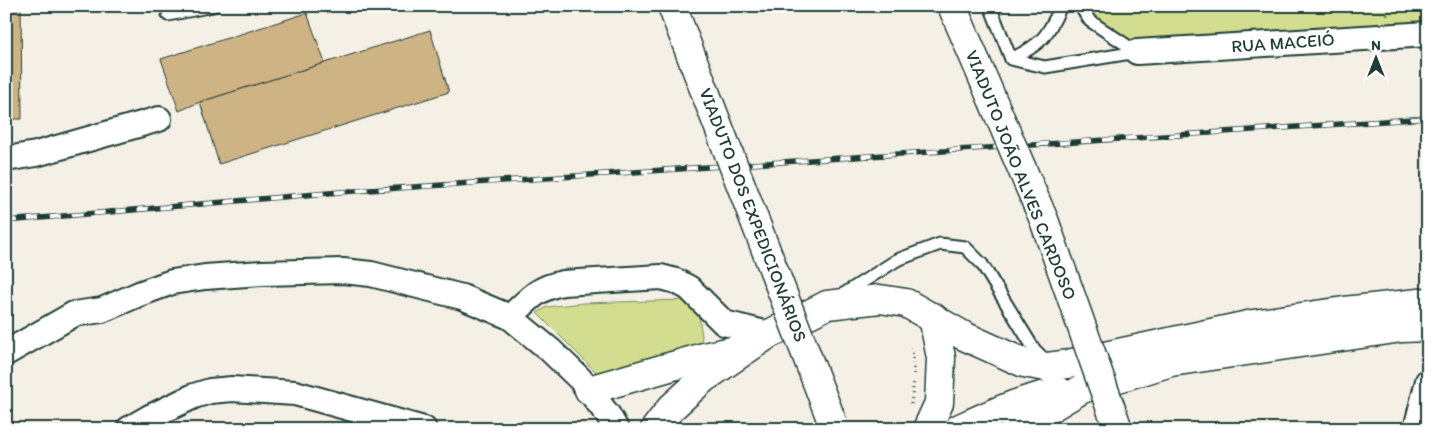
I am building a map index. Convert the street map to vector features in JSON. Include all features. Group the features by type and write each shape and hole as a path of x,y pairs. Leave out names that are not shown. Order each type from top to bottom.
{"main road":[{"name":"VIADUTO DOS EXPEDICIONÁRIOS","path":"672,6 835,427"},
{"name":"VIADUTO JOÃO ALVES CARDOSO","path":"952,6 1044,220 1118,429"},
{"path":"655,429 672,408 703,379 760,340 827,305 880,299 906,303 964,336 1024,363 1046,367 1068,364 1253,324 1428,302"},
{"path":"918,421 939,403 941,358 932,317"},
{"path":"958,429 1011,406 1046,394 1082,388 1171,362 1402,328 1428,327"},
{"path":"590,390 760,340"},
{"path":"1015,429 1082,388"}],"street":[{"name":"RUA MACEIÓ","path":"1137,52 1428,34"},
{"path":"6,159 36,154 158,118"},
{"path":"6,353 74,314 102,310 172,282 205,277 343,271 371,274 462,297 510,317 550,350 590,390 607,424"},
{"path":"510,317 540,290 549,285 661,277 676,281 689,288 724,323 760,340"},
{"path":"1416,429 1428,381"},
{"path":"129,429 150,423 194,396 210,391 232,388 295,393 424,429"}],"lane":[{"path":"168,15 213,6"},
{"path":"990,6 1011,59 1031,50 1049,33 1061,6"},
{"path":"1080,6 1090,21 1137,52"},
{"name":"RUA MACEIÓ","path":"1011,59 1045,68 1137,52"},
{"path":"827,305 897,260 940,244 965,247 982,264 1040,355 1045,360 1068,364"}],"path":[{"path":"911,340 918,421"}],"green space":[{"path":"1088,6 1428,6 1428,28 1138,46 1094,16"},
{"path":"685,300 699,317 702,336 700,351 602,378 537,313 547,307 583,303"}],"building":[{"path":"6,6 21,6 22,119 6,119"},
{"path":"307,13 325,63 200,102 179,111 161,59"},
{"path":"430,30 449,92 219,164 200,102"}],"railway":[{"path":"6,221 340,192 1428,118"}]}
